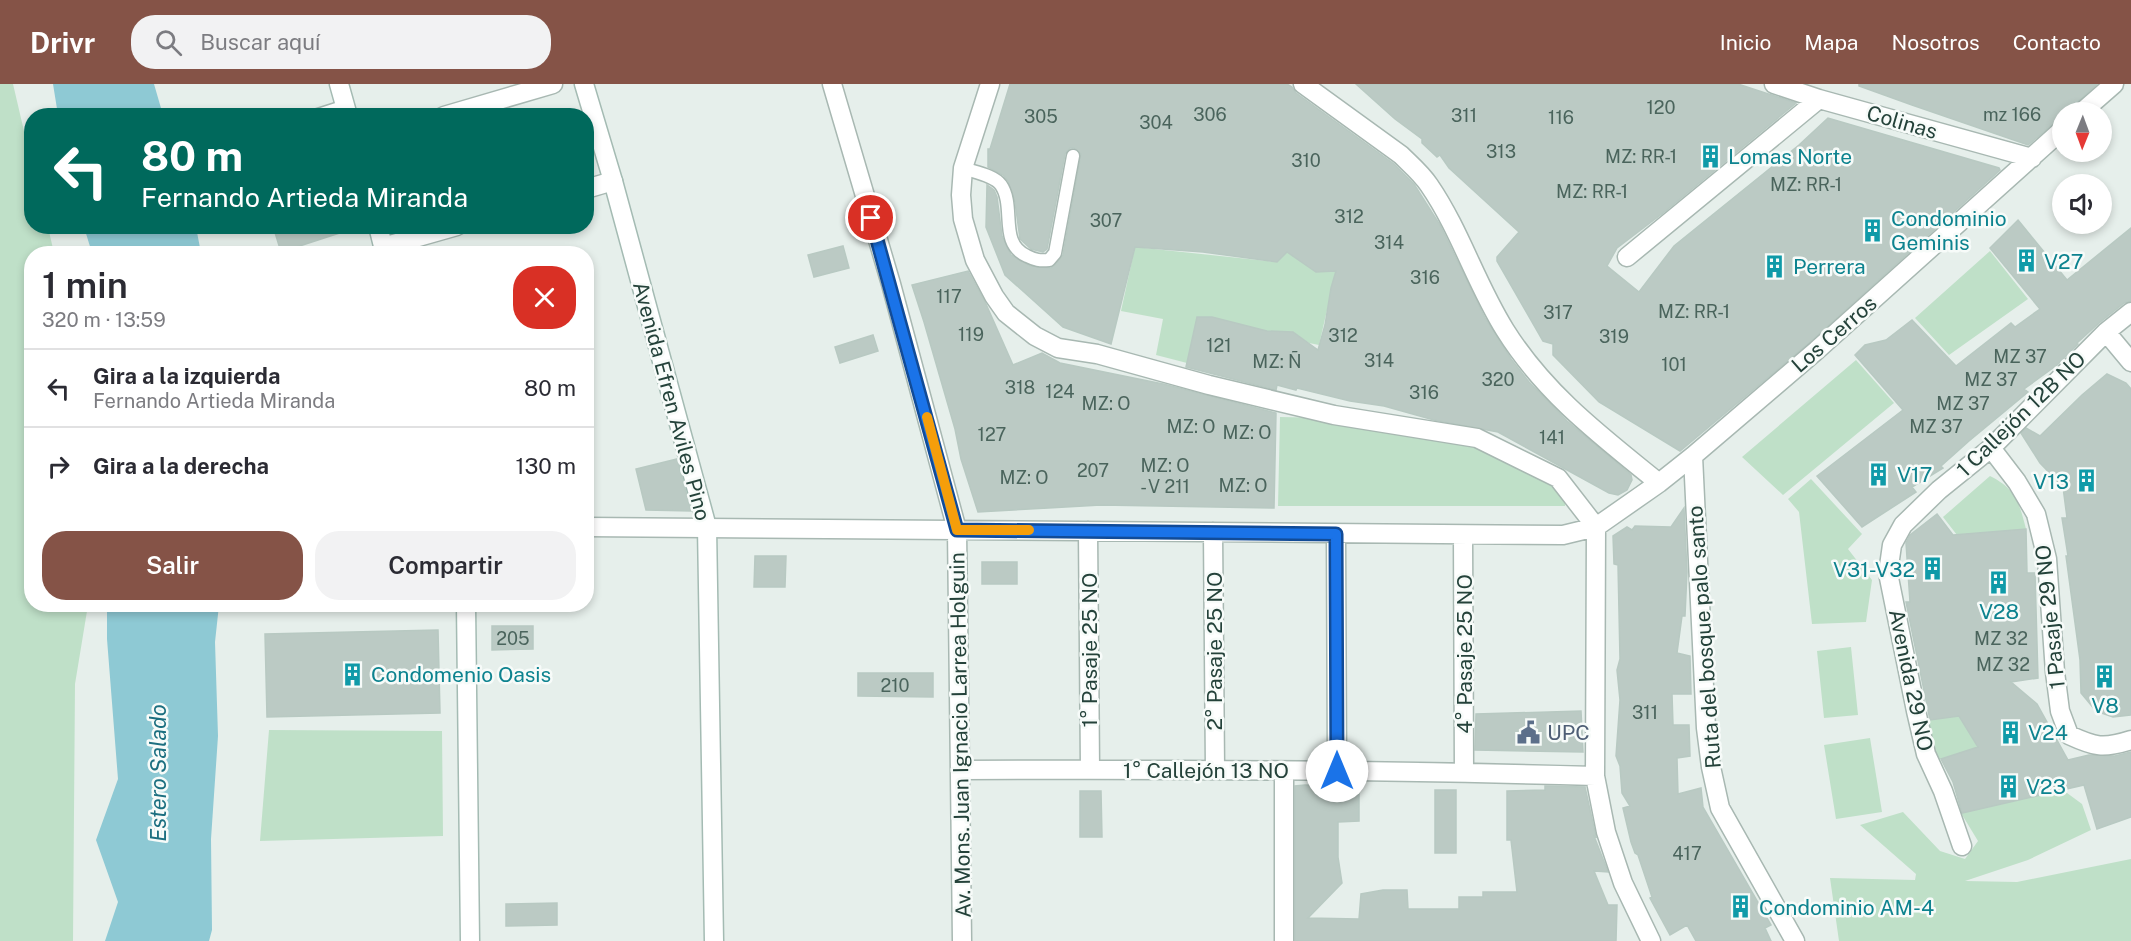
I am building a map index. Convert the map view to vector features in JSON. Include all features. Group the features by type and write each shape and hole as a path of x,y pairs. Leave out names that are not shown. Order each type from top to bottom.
{"street":[{"path":"339,84 346,108"},
{"path":"471,108 553,84"},
{"name":"Avenida Efren Aviles Pino","path":"584,84 591,108"},
{"name":"Av. Mons. Juan Ignacio Larrea Holguin","path":"832,84 891,284 957,530 962,941"},
{"path":"990,84 963,168 961,195 963,219 975,260 987,284 1006,313 1035,336 1058,348 1096,354 1209,385 1334,415 1477,438 1558,478 1596,527 1595,776 1606,832 1623,883 1651,941"},
{"path":"1303,84 1401,155 1415,169 1428,184 1441,206 1494,312 1533,369 1573,413 1659,483"},
{"name":"Colinas","path":"1774,84 1819,99 2032,158"},
{"path":"2093,102 2114,84"},
{"path":"1627,257 1819,99"},
{"name":"Avenida Efren Aviles Pino","path":"594,117 707,527 714,941"},
{"name":"Los Cerros","path":"1596,527 1693,456 1817,350 2052,139"},
{"path":"594,187 613,181"},
{"path":"396,246 433,234"},
{"name":"1 Callejón 12B NO","path":"1892,546 1903,525 1939,490 1991,448 2106,332 2131,312"},
{"path":"2106,332 2131,362"},
{"name":"1 Pasaje 29 NO","path":"1991,448 2017,482 2036,514 2047,559 2060,711 2069,735 2094,746 2117,745 2131,740"},
{"name":"Ruta del bosque palo santo","path":"1693,456 1706,728 1711,767 1720,808 1795,941"},
{"path":"594,527 1563,535 1596,527"},
{"name":"1° Pasaje 25 NO","path":"1088,531 1090,769"},
{"name":"2° Pasaje 25 NO","path":"1213,532 1215,770"},
{"path":"1336,534 1337,771"},
{"name":"4° Pasaje 25 NO","path":"1463,535 1464,772"},
{"name":"Avenida 29 NO","path":"1892,546 1888,573 1921,732 1926,753 1943,791 1962,846"},
{"path":"466,612 470,941"},
{"name":"1° Callejón 13 NO","path":"961,770 1464,772 1595,776"},
{"path":"1284,771 1284,941"}],"lane":[{"path":"963,168 991,178 1000,184 1006,199 1009,237 1021,254 1038,261 1049,260 1055,253 1073,156"}],"green space":[{"path":"0,84 13,84 24,131 24,234 50,234 52,246 24,246 24,612 87,612 75,684 73,941 0,941"},
{"path":"1135,247 1277,262 1287,252 1316,272 1336,271 1319,345 1309,343 1293,332 1257,333 1212,317 1197,317 1187,363 1156,355 1163,319 1121,311"},
{"path":"1990,251 2028,299 1949,355 1915,318"},
{"path":"1856,360 1894,403 1783,495 1742,457"},
{"path":"1280,417 1329,418 1475,442 1556,484 1565,494 1565,506 1278,506"},
{"path":"1990,476 2011,491 2021,511 2026,529 1957,535 1943,517"},
{"path":"1811,479 1862,534 1848,549 1872,580 1866,622 1812,624 1799,512 1788,499"},
{"path":"1851,647 1858,715 1824,718 1817,651"},
{"path":"1959,716 1978,747 1938,760 1925,720"},
{"path":"269,730 442,731 443,836 260,841"},
{"path":"1870,738 1882,812 1836,819 1824,745"},
{"path":"2063,790 2082,804 2091,830 2028,860 1965,881 2017,882 2131,859 2131,941 1839,941 1830,878 1915,880 1916,874 1860,825 1903,812 1940,851 1965,859 1978,841 1961,813"}],"water":[{"path":"53,84 154,84 161,108 57,108"},
{"path":"86,234 197,234 200,246 90,246"},
{"name":"Estero Salado","path":"107,612 218,612 215,642 218,736 211,839 212,930 209,941 105,941 118,902 96,840 118,779"}],"building":[{"path":"1010,84 1287,84 1292,87 1296,93 1394,164 1414,184 1440,225 1485,318 1511,359 1529,382 1567,421 1631,475 1632,480 1627,490 1618,495 1609,493 1498,432 1434,420 1384,406 1350,401 1297,388 1296,390 1277,385 1276,390 1186,367 1197,317 1212,317 1267,331 1293,332 1318,350 1336,271 1316,272 1287,252 1277,262 1203,252 1135,247 1111,344 1063,327 1005,275 986,227 987,185 994,190 997,197 1002,236 1011,255 1030,266 1051,268 1063,255 1081,154 1074,148 1070,148 1065,154 1047,249 1043,252 1031,249 1020,239 1015,202 1008,181 1003,175 988,167 988,149 990,149"},
{"path":"1356,84 1738,84 1796,103 1617,248 1607,266 1639,292 1674,246 1799,145 1828,118 2000,170 1810,342 1680,451 1599,402 1553,355 1553,344 1543,341 1497,261 1497,257 1519,232 1449,168 1440,155 1437,157 1422,143 1422,139 1395,119"},
{"path":"1859,84 2097,84 2077,102 2052,102 2052,125 2028,145 1859,86"},
{"path":"2018,220 2067,280 2131,228 2131,301 2124,303 2099,323 2057,365 2024,389 2028,392 1941,466 1943,468 1912,487 1916,492 1862,527 1817,476 1903,410 1855,355 1865,345 1886,340 1912,320 1956,366 2011,323 2015,327 2040,309 1990,248"},
{"path":"275,234 337,234 300,246 279,246"},
{"path":"843,246 849,268 814,277 808,255"},
{"path":"968,271 986,304 1013,365 1042,353 1060,363 1163,384 1276,413 1274,508 1101,505 978,512 912,285"},
{"path":"873,335 878,351 840,363 835,347"},
{"path":"2107,374 2126,383 2131,389 2131,715 2113,717 2096,711 2081,693 2080,660 2062,518 2067,518 2063,487 2040,463 2021,433 2026,428 2040,436"},
{"path":"677,459 691,511 646,510 636,469"},
{"path":"1684,508 1687,572 1685,616 1682,616 1677,653 1690,656 1691,694 1672,694 1673,725 1689,725 1690,756 1677,758 1678,794 1701,788 1703,807 1771,925 1765,928 1771,941 1696,941 1687,925 1670,935 1650,898 1652,897 1638,855 1631,842 1623,808 1630,806 1622,793 1620,766 1616,756 1620,700 1617,670 1620,659 1618,565 1614,564 1613,536 1627,527 1632,530 1635,526 1671,527"},
{"path":"1937,514 1953,535 2026,529 2027,573 2035,573 2038,678 2011,682 2037,704 2068,760 2089,755 2115,756 2131,752 2131,817 2097,829 2084,785 1962,813 1953,782 1941,759 1978,747 1959,716 1930,720 1906,602 1910,602 1906,543 1910,535"},
{"path":"755,556 786,556 785,587 754,587"},
{"path":"982,562 1017,562 1017,584 982,584"},
{"path":"492,626 533,626 533,649 492,650"},
{"name":"Condomenio Oasis","path":"438,630 440,713 267,717 265,634"},
{"path":"858,673 933,673 933,697 858,696"},
{"name":"UPC","path":"1581,711 1583,752 1475,750 1476,714"},
{"path":"1295,786 1359,787 1359,821 1338,822 1338,857 1342,883 1308,918 1359,919 1361,894 1383,890 1407,890 1408,909 1459,909 1459,897 1483,897 1483,892 1517,892 1511,840 1507,840 1507,791 1545,790 1545,786 1585,787 1596,837 1594,836 1608,872 1594,871 1608,905 1617,905 1616,941 1295,941"},
{"path":"1435,790 1456,790 1456,853 1435,853"},
{"path":"1080,791 1101,791 1102,837 1080,837"},
{"path":"557,903 557,925 506,926 506,904"}],"slow traffic":[{"path":"927,417 957,530 1029,530"}],"place":[{"name":"Lomas Norte","path":"1710,156"},
{"name":"Condominio Geminis","path":"1873,230"},
{"name":"V27","path":"2026,261"},
{"name":"Perrera","path":"1775,266"},
{"name":"V17","path":"1879,474"},
{"name":"V13","path":"2087,481"},
{"name":"V31-V32","path":"1933,569"},
{"name":"V28","path":"1999,583"},
{"name":"Condomenio Oasis","path":"353,674"},
{"name":"V8","path":"2105,677"},
{"name":"UPC","path":"1529,732"},
{"name":"V24","path":"2010,732"},
{"name":"V23","path":"2008,786"},
{"name":"Condominio AM-4","path":"1741,907"}],"route":[{"path":"871,218 957,530 1336,534 1337,771"}]}
